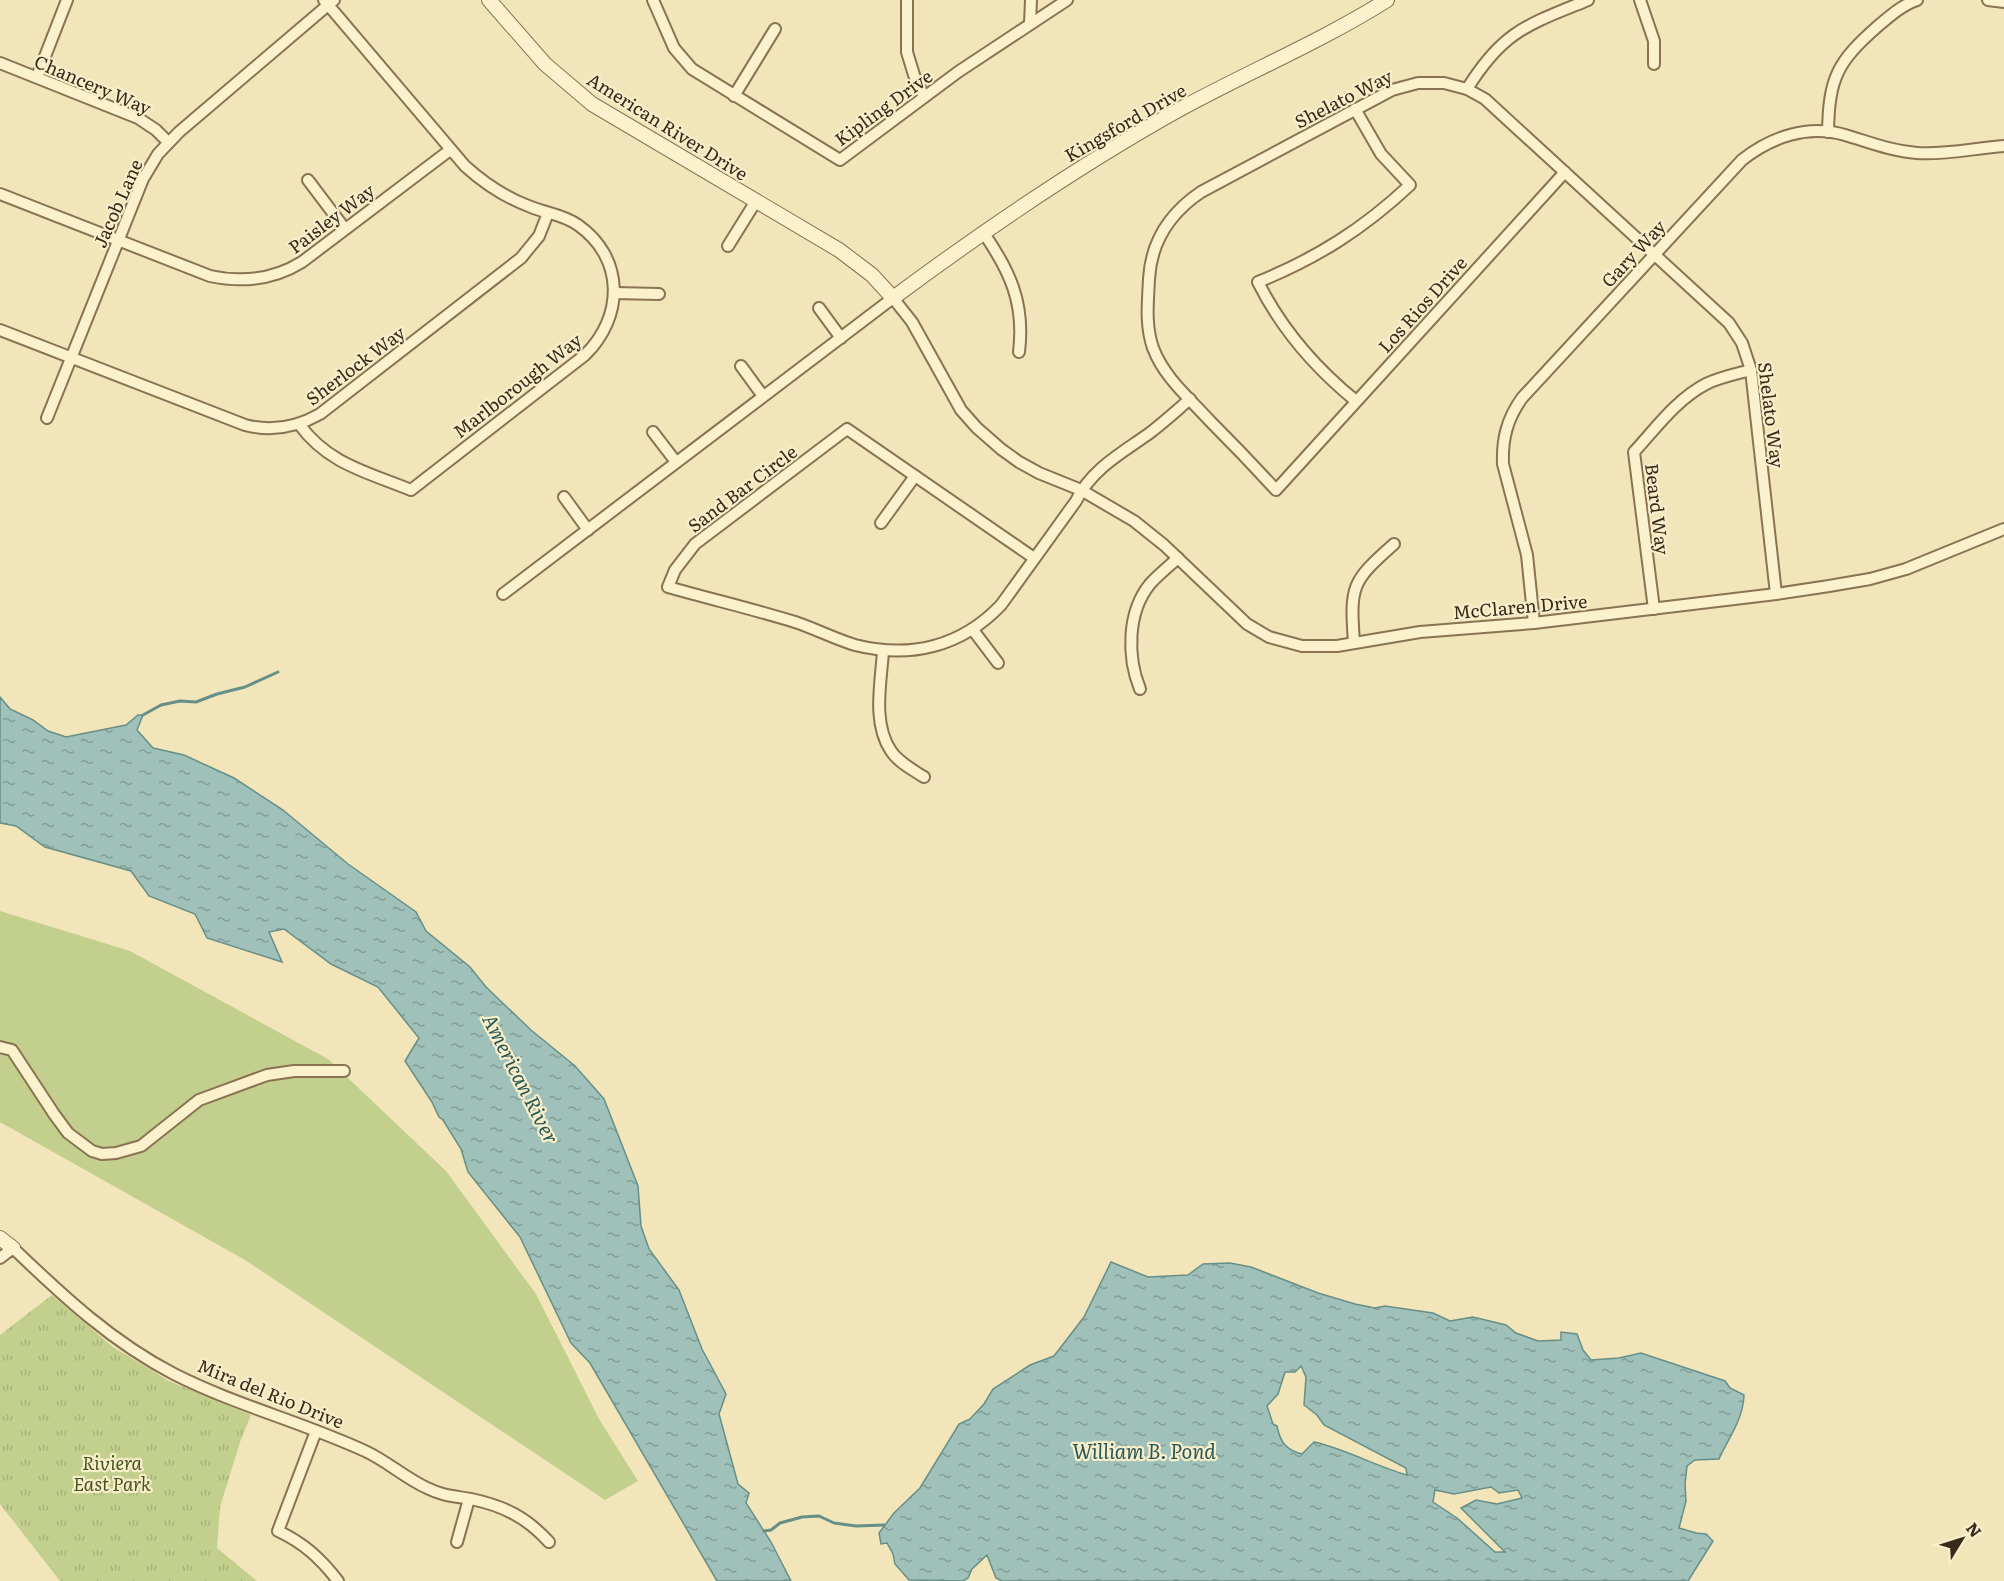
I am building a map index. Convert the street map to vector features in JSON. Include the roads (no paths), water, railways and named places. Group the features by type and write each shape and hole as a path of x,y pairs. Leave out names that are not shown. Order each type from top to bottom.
{"street":[{"path":"37,77 67,0"},
{"name":"American River Drive","path":"489,0 545,64 592,104 838,250 872,275 912,322 961,410 977,428 1019,462 1081,490"},
{"name":"Kipling Drive","path":"653,0 668,36 683,60 704,78 840,160 924,97 1067,0"},
{"path":"907,0 907,52 924,97"},
{"path":"1030,0 1030,24"},
{"name":"Kingsford Drive","path":"893,298 983,232 1071,174 1182,109 1335,30 1387,0"},
{"path":"1467,89 1489,56 1509,37 1540,20 1588,0"},
{"path":"1640,0 1654,41 1654,64"},
{"path":"1828,132 1831,91 1840,66 1856,45 1897,4 1917,0"},
{"path":"1988,0 2004,2"},
{"name":"Jacob Lane","path":"47,417 150,166 168,142 329,2"},
{"name":"Marlborough Way","path":"299,424 328,455 411,490 585,355 603,334 613,307 614,293 610,267 596,242 575,223 514,200 465,166 329,2"},
{"path":"734,96 775,29"},
{"name":"Chancery Way","path":"0,63 138,118 156,130 168,142"},
{"name":"Shelato Way","path":"1303,458 1276,490 1167,374 1159,361 1149,332 1147,309 1150,270 1160,235 1178,210 1201,192 1392,90 1418,83 1444,83 1467,89 1490,104 1734,329 1746,350 1751,370 1776,594"},
{"path":"1354,109 1381,154 1410,185 1372,219 1340,242 1290,269 1257,282 1295,343 1323,373 1356,401"},
{"name":"Gary Way","path":"1534,623 1527,555 1503,464 1502,448 1510,418 1522,398 1742,160 1767,143 1796,133 1828,132 1876,146 1916,153 2004,146"},
{"name":"Paisley Way","path":"0,194 210,276 254,280 269,277 296,266 450,150"},
{"name":"Los Rios Drive","path":"1303,458 1565,172"},
{"path":"308,180 345,229"},
{"name":"American River Drive","path":"728,246 756,201"},
{"name":"Sherlock Way","path":"0,330 245,425 268,429 299,424 320,414 521,258 538,236 548,213"},
{"path":"983,232 1006,268 1014,289 1020,318 1019,352"},
{"path":"614,293 659,294"},
{"path":"503,594 893,298"},
{"path":"819,308 841,338"},
{"path":"741,366 763,396"},
{"name":"Beard Way","path":"1654,609 1634,452 1690,394 1720,378 1751,370"},
{"path":"1034,558 1076,501 1081,490 1106,463 1148,434 1190,399"},
{"name":"Sand Bar Circle","path":"847,429 1034,558 990,617 973,630 958,637 913,651 883,651 853,644 797,623 668,587 675,570 695,544 847,429"},
{"path":"653,432 676,462"},
{"path":"881,523 915,476"},
{"name":"McClaren Drive","path":"1081,490 1134,521 1178,558 1240,618 1269,637 1286,643 1311,647 1337,646 1446,628 1534,623 1654,609 1776,594 1870,579 1906,569 2004,529"},
{"path":"564,498 588,530"},
{"path":"1354,643 1352,604 1357,583 1369,566 1394,544"},
{"path":"1140,689 1132,662 1134,616 1149,585 1178,558"},
{"path":"973,630 998,663"},
{"path":"883,651 879,715 882,733 892,753 924,777"},
{"path":"0,1047 12,1050 68,1133 92,1151 102,1154 116,1154 141,1146 199,1100 267,1075 294,1071 344,1071"},
{"name":"Mira del Rio Drive","path":"0,1238 80,1311 141,1355 206,1388 365,1451 425,1487 445,1496 469,1499 503,1508 531,1523 549,1542"},
{"path":"0,1258 13,1248"},
{"path":"316,1431 278,1532 304,1545 316,1555 338,1581"},
{"path":"457,1542 469,1499"}],"water":[{"name":"American River","path":"0,697 10,709 33,720 48,731 66,737 126,725 138,715 143,715 137,730 153,748 184,755 234,778 283,810 348,864 416,912 426,931 470,967 486,987 531,1030 575,1066 604,1099 638,1186 641,1226 649,1249 679,1290 702,1349 726,1394 719,1414 738,1484 749,1493 746,1503 771,1542 791,1581 717,1581 590,1363 571,1343 520,1237 468,1172 461,1149 405,1061 419,1038 378,987 331,964 284,929 269,932 282,962 207,938 195,914 149,896 131,871 45,847 16,826 0,823"},
{"name":"William B. Pond","path":"1111,1262 1148,1277 1188,1275 1203,1264 1230,1263 1251,1267 1318,1293 1355,1304 1433,1313 1450,1321 1473,1317 1506,1325 1516,1333 1538,1341 1561,1340 1561,1332 1577,1334 1583,1350 1591,1360 1619,1358 1641,1353 1725,1381 1730,1388 1744,1395 1741,1412 1719,1459 1695,1460 1687,1466 1686,1501 1679,1528 1706,1534 1713,1541 1688,1581 1002,1581 996,1578 987,1555 963,1581 909,1580 895,1564 887,1543 881,1544 879,1533 894,1513 920,1488 959,1424 970,1419 984,1404 993,1389 1030,1365 1054,1356 1084,1317","holes":["1301,1366 1306,1377 1304,1405 1317,1415 1324,1425 1406,1468 1407,1475 1314,1442 1302,1454 1285,1445 1277,1426 1273,1424 1267,1406 1278,1394 1285,1372 1295,1372","1491,1487 1499,1493 1518,1490 1522,1498 1497,1504 1476,1500 1461,1508 1505,1552 1495,1552 1457,1518 1433,1502 1435,1490 1454,1494"]}],"waterway":[{"path":"143,715 161,705 180,701 196,702 245,687 278,672"},
{"path":"764,1531 771,1530 780,1523 802,1517 819,1516 834,1523 856,1526 884,1525"}],"park label":[{"name":"Riviera East Park","path":"112,1472"}]}
